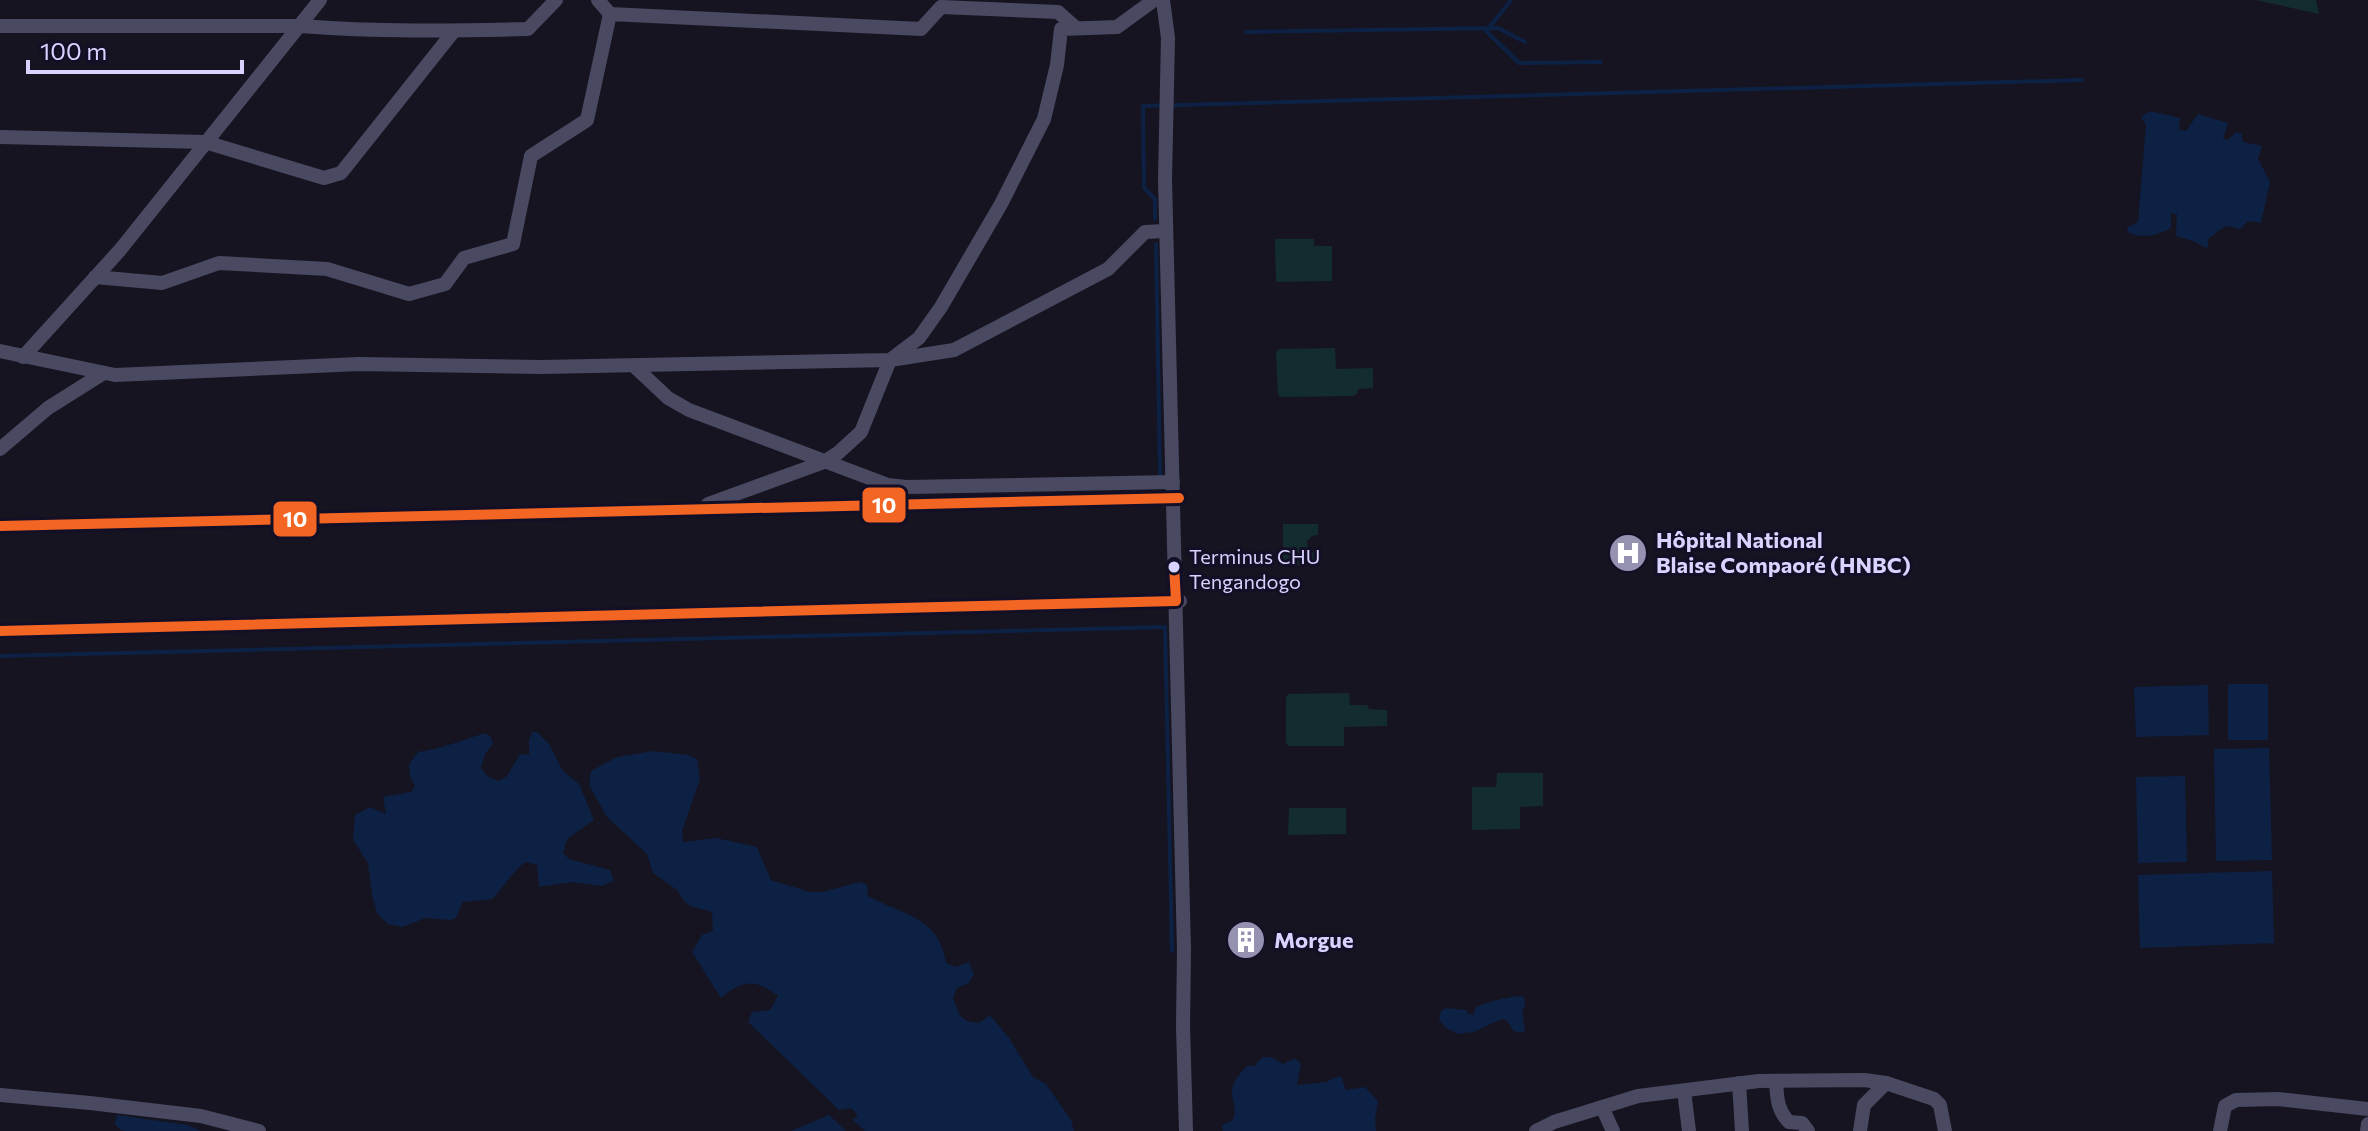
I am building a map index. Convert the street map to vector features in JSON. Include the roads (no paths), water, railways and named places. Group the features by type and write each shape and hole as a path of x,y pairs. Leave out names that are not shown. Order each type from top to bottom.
{"street":[{"path":"23,357 120,250 320,0"},
{"path":"0,26 300,26 454,31 528,29 556,0"},
{"path":"598,0 610,14 921,29 941,7 1058,12 1076,28"},
{"path":"697,509 824,462 861,432 890,360 919,338 941,307 1001,204 1044,119 1057,65 1061,29 1117,27 1154,0"},
{"path":"1163,0 1168,38 1165,179 1178,601 1186,1131"},
{"path":"95,277 162,283 219,263 327,269 409,294 445,284 464,258 513,244 531,156 587,120 610,14"},
{"path":"0,137 205,142 324,178 341,173 454,31"},
{"path":"0,351 115,375 359,364 542,367 890,360 954,350 1108,269 1145,232 1166,231"},
{"path":"634,366 668,398 689,410 888,485 1175,493"},
{"path":"0,449 48,408 102,374"},
{"path":"0,526 697,509 1175,493"},
{"path":"0,631 1178,601"},
{"path":"1536,1131 1554,1122 1638,1096 1739,1083 1864,1080 1886,1083 1934,1099 1940,1105 1945,1131"},
{"path":"1776,1081 1778,1105 1783,1115 1789,1122 1802,1123 1808,1131"},
{"path":"1739,1083 1742,1131"},
{"path":"1860,1131 1864,1105 1886,1083"},
{"path":"1684,1091 1689,1131"},
{"path":"0,1095 201,1116 259,1131"},
{"path":"2220,1131 2225,1106 2236,1100 2278,1099 2368,1109"},
{"path":"1602,1107 1613,1131"},
{"path":"2367,1131 2368,1124"}],"water":[{"path":"2150,111 2180,118 2179,130 2186,131 2198,114 2228,123 2223,139 2228,140 2236,132 2242,134 2243,142 2262,146 2258,159 2270,182 2261,223 2248,221 2240,229 2225,226 2208,239 2208,247 2176,236 2177,214 2171,213 2171,228 2160,233 2144,236 2127,232 2128,227 2138,222 2146,125 2141,117"},
{"path":"2228,684 2268,684 2268,740 2228,740"},
{"path":"2208,685 2209,735 2136,737 2134,687"},
{"path":"532,732 537,732 549,744 563,771 579,784 594,820 567,839 563,853 569,859 610,870 614,881 601,886 572,882 539,887 537,865 525,862 492,899 463,902 456,918 425,918 403,927 388,924 377,913 368,863 353,840 355,815 370,807 386,814 383,797 411,792 415,786 409,764 418,752 485,733 491,737 493,744 485,754 481,768 488,777 499,781 507,776 520,754 529,755"},
{"path":"2269,748 2272,860 2216,861 2214,749"},
{"path":"653,751 697,759 700,779 682,831 683,842 716,838 757,847 771,880 810,892 860,882 867,885 868,896 928,926 942,947 946,963 956,967 969,962 974,974 969,983 957,988 953,997 959,1013 967,1021 979,1023 990,1015 1009,1038 1033,1077 1046,1084 1071,1120 1074,1131 865,1131 853,1120 858,1115 851,1108 839,1110 748,1022 752,1012 770,1010 778,996 762,986 749,984 721,998 692,952 702,935 713,931 712,912 690,906 677,890 653,873 647,854 607,817 589,785 591,771 617,757"},
{"path":"2185,776 2187,862 2138,863 2136,777"},
{"path":"2272,871 2274,943 2140,948 2138,875"},
{"path":"1524,997 1525,1006 1522,1011 1525,1031 1521,1033 1501,1019 1474,1032 1457,1034 1439,1020 1441,1011 1446,1008 1466,1010 1473,1015 1480,1005"},
{"path":"1263,1057 1271,1057 1283,1064 1295,1058 1301,1064 1297,1085 1326,1082 1341,1076 1346,1090 1365,1087 1378,1101 1376,1131 1223,1131 1221,1126 1233,1120 1232,1091 1236,1080 1247,1066 1254,1066"},
{"path":"117,1115 188,1125 201,1131 125,1131 115,1124"},
{"path":"829,1115 846,1131 791,1131"}],"waterway":[{"path":"1489,28 1511,0"},
{"path":"1246,32 1498,28 1525,42"},
{"path":"1485,30 1519,63 1601,62"},
{"path":"1155,219 1155,199 1144,188 1143,106 2082,80"},
{"path":"1156,244 1160,475"},
{"path":"0,656 1165,627 1172,951"}],"place":[{"name":"Hôpital National Blaise Compaoré (HNBC)","path":"1628,553"},
{"name":"Terminus CHU Tengandogo","path":"1174,567"},
{"name":"Morgue","path":"1246,940"}]}
